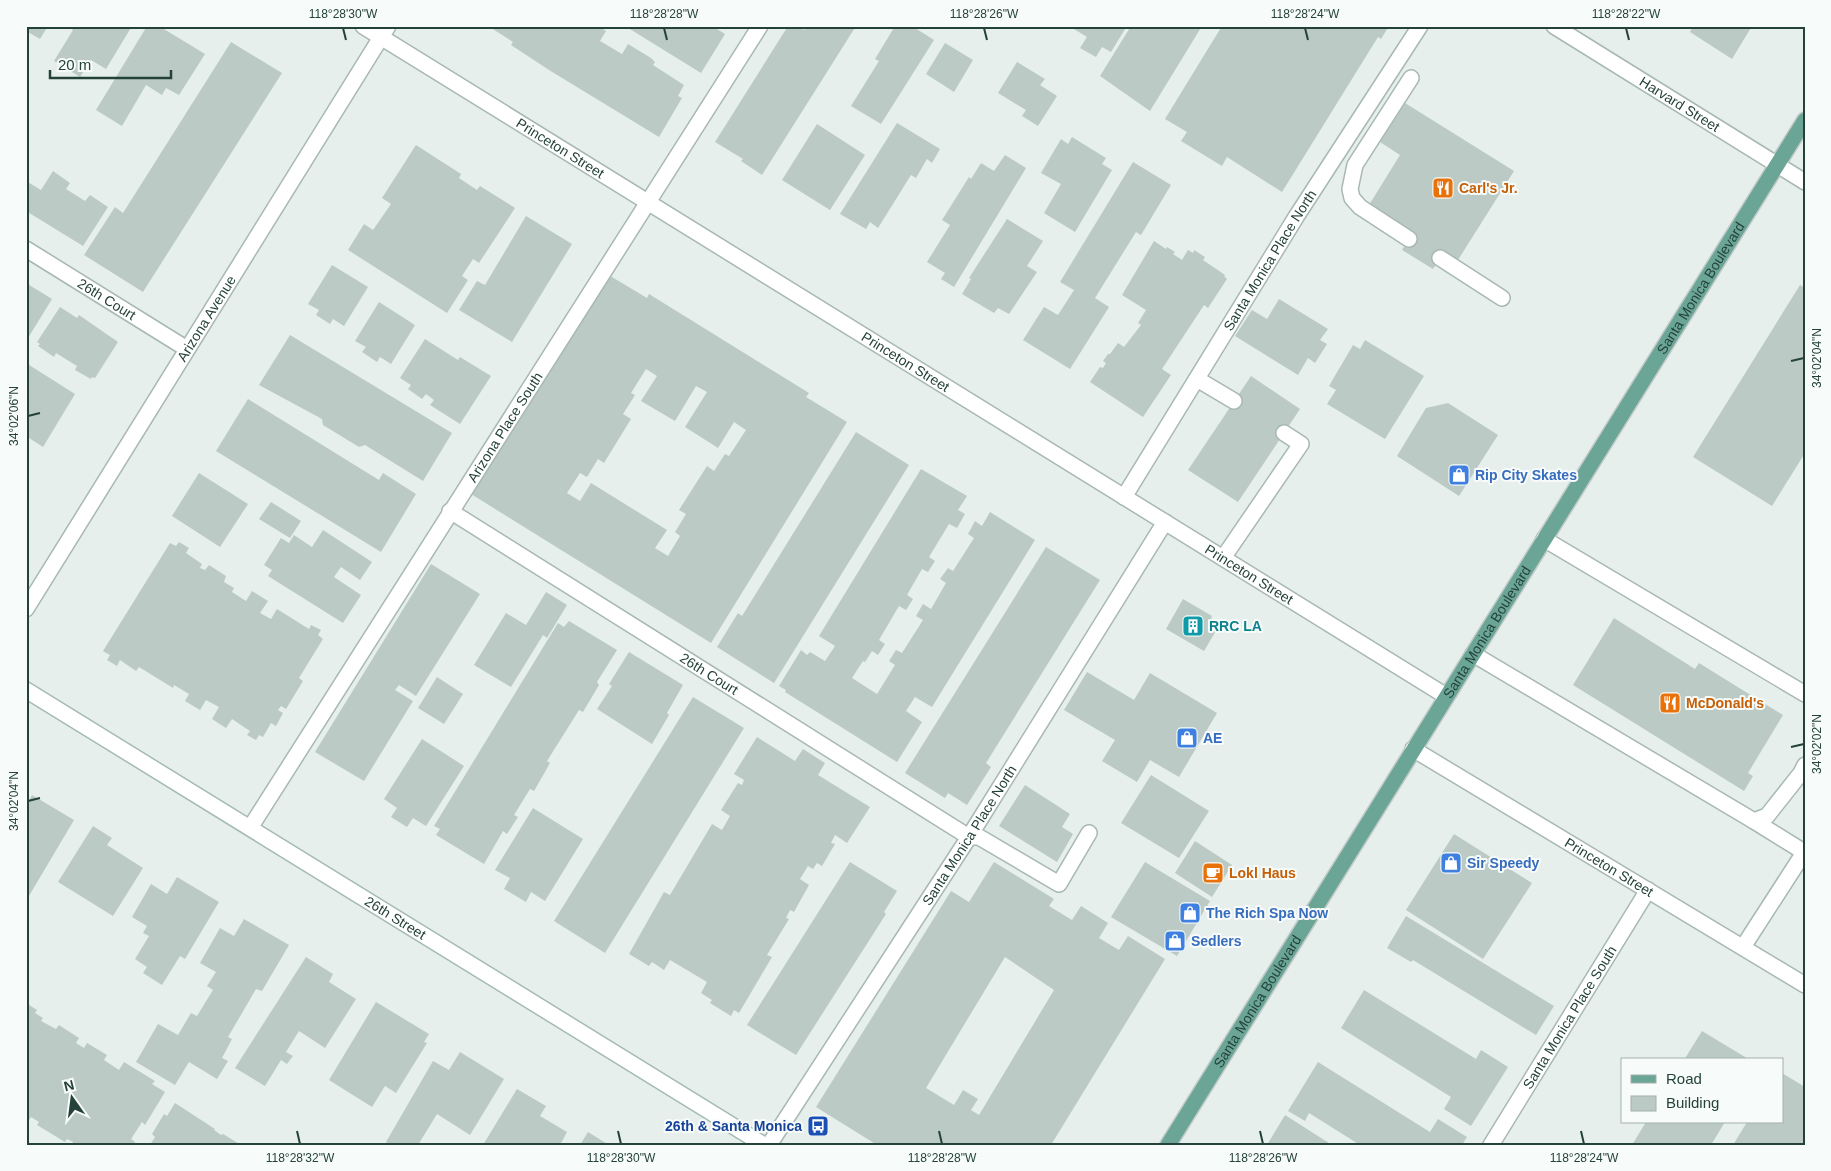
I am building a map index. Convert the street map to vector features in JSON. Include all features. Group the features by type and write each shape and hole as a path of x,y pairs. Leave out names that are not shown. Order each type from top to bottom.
{"main road":[{"name":"Santa Monica Boulevard","path":"1168,1145 1805,120"}],"street":[{"name":"Princeton Street","path":"363,26 384,32 647,202 1446,696"},
{"name":"Arizona Place South","path":"250,828 760,26"},
{"name":"Santa Monica Place North","path":"1124,497 1296,217 1420,26"},
{"name":"Harvard Street","path":"1554,26 1805,182"},
{"name":"Arizona Avenue","path":"26,609 384,32"},
{"path":"1409,239 1360,207 1352,198 1350,189 1355,165 1411,78"},
{"name":"26th Court","path":"26,249 188,349"},
{"path":"1440,258 1502,298"},
{"path":"1197,379 1234,401"},
{"path":"1223,558 1302,444 1284,433"},
{"name":"26th Court","path":"450,512 968,837 979,837 1059,884 1089,833"},
{"name":"Santa Monica Place North","path":"769,1145 968,837 1165,522"},
{"path":"1544,539 1805,694"},
{"path":"1473,654 1804,851 1743,947"},
{"name":"26th Street","path":"26,690 764,1145"},
{"name":"Princeton Street","path":"1413,749 1805,985"},
{"path":"1754,821 1767,816 1801,774 1805,765"},
{"name":"Santa Monica Place South","path":"1491,1145 1648,890"}],"building":[{"path":"26,26 48,26 40,39 26,31"},
{"path":"66,26 132,26 106,69 91,60 80,77 54,61 73,30"},
{"path":"147,26 159,26 205,54 179,95 166,88 162,95 146,85 122,126 96,110"},
{"path":"488,26 598,26 606,31 600,41 622,54 628,44 651,58 655,62 653,65 684,85 678,96 682,98 659,137 549,70 511,45 513,42"},
{"path":"625,26 718,26 717,29 725,34 701,73"},
{"path":"788,26 798,26 804,30 807,26 856,26 762,175 741,161 743,159 715,142"},
{"path":"895,26 912,26 934,40 881,124 851,106 879,61 875,59"},
{"path":"1069,26 1127,26 1111,52 1102,47 1096,57 1080,48 1087,37"},
{"path":"1131,26 1202,26 1150,111 1100,76"},
{"path":"1222,26 1389,26 1381,39 1378,37 1282,192 1227,157 1222,166 1181,141 1187,132 1165,119"},
{"path":"1693,26 1752,26 1732,59 1690,32"},
{"path":"231,42 282,73 143,292 84,255 115,207 123,213"},
{"path":"945,43 973,60 954,92 926,74"},
{"path":"1017,62 1045,79 1040,85 1057,96 1038,126 1022,116 1026,110 998,93"},
{"path":"1405,103 1514,171 1458,260 1445,251 1433,269 1402,250 1413,232 1369,205 1400,155 1380,142"},
{"path":"897,123 940,149 932,163 927,159 916,178 911,175 878,228 870,222 866,229 840,214"},
{"path":"817,124 865,155 830,210 782,180"},
{"path":"1072,137 1106,158 1102,164 1112,170 1075,232 1044,213 1061,184 1041,173 1061,139 1068,144"},
{"path":"416,145 461,174 459,178 477,190 480,186 515,208 479,263 473,259 462,276 468,280 447,313 348,250 364,224 373,230 391,204 382,198"},
{"path":"1005,155 1026,168 954,287 941,279 945,273 927,262 950,225 942,220 969,177 971,179 981,163 994,171"},
{"path":"1133,162 1171,185 1141,235 1136,232 1095,298 1109,307 1070,369 1023,340 1044,307 1058,315 1074,290 1060,282"},
{"path":"53,171 70,183 66,189 85,201 90,195 108,207 83,246 26,211 26,181 41,190"},
{"path":"526,216 572,244 512,342 459,310 477,281 485,285"},
{"path":"1007,219 1043,241 1027,266 1037,272 1009,314 998,308 994,313 962,294 971,279 969,278"},
{"path":"1154,241 1166,249 1167,247 1175,252 1173,254 1182,260 1188,250 1193,253 1194,250 1205,257 1203,260 1225,275 1227,279 1208,308 1204,305 1162,369 1171,375 1143,417 1090,382 1100,367 1103,368 1106,363 1103,361 1108,354 1118,343 1124,347 1141,325 1138,323 1146,310 1122,295"},
{"path":"332,265 368,287 344,326 333,319 330,324 316,315 319,310 308,304"},
{"path":"607,274 647,298 649,294 809,393 806,397 847,422 711,643 471,494","holes":["646,369 657,376 641,401 675,421 696,386 707,392 685,427 718,448 734,422 746,430 729,456 725,454 714,471 707,466 679,510 686,514 675,532 680,536 668,556 655,548 667,530 591,483 580,501 567,493 580,473 587,477 598,459 604,463 631,419 623,414 635,395 631,393"]},
{"path":"26,283 52,299 28,338 26,336"},
{"path":"1800,285 1805,288 1805,453 1772,506 1693,457"},
{"path":"1279,299 1328,329 1320,340 1327,344 1315,363 1308,358 1298,375 1235,336 1252,310 1267,319"},
{"path":"379,302 415,325 391,364 380,357 377,362 362,352 366,347 355,341"},
{"path":"60,307 77,318 79,315 118,342 95,378 92,377 91,379 75,370 77,366 56,353 54,357 38,346 40,344 37,342"},
{"path":"290,335 452,433 423,481 365,445 359,447 323,425 322,419 259,385"},
{"path":"425,339 458,360 460,357 491,376 460,424 430,405 434,400 426,394 422,399 408,389 411,385 400,378"},
{"path":"1365,340 1424,376 1385,439 1327,404 1336,390 1329,386 1353,345 1360,349"},
{"path":"26,363 75,394 43,447 26,436"},
{"path":"1251,376 1300,409 1238,502 1188,470"},
{"path":"248,399 379,480 383,473 416,494 381,552 216,451"},
{"path":"1448,403 1498,435 1459,496 1397,456 1426,408"},
{"path":"856,432 909,465 774,683 717,647 738,613 742,616"},
{"path":"921,469 967,496 958,510 965,514 957,528 949,524 929,557 935,561 928,572 922,569 907,595 913,599 906,610 899,606 879,640 885,644 878,655 872,651 852,678 877,694 895,665 889,661 896,650 902,653 923,620 916,616 923,604 931,609 946,583 940,579 948,568 953,571 974,538 968,534 975,521 982,526 990,512 1035,540 932,707 915,697 906,711 922,722 897,762 785,692 786,690 779,686 801,650 807,655 810,652 825,661 835,646 819,636"},
{"path":"199,473 248,504 220,547 172,516"},
{"path":"271,502 301,521 290,538 259,519"},
{"path":"323,530 372,562 360,580 341,567 334,577 361,595 343,623 268,576 272,570 264,565 281,538 289,543 294,535 312,547"},
{"path":"179,542 189,548 186,553 202,564 200,568 205,570 209,565 226,576 224,582 234,588 232,592 246,601 252,591 268,601 260,613 271,619 277,609 309,629 311,625 321,630 318,635 323,639 299,678 303,681 286,709 281,706 278,710 283,713 276,726 271,723 263,737 259,735 256,740 247,735 250,731 232,719 226,728 212,719 219,707 206,700 200,710 185,701 189,694 174,685 173,688 139,667 136,671 120,660 117,666 107,660 110,655 103,651 170,543 176,546"},
{"path":"1046,547 1100,580 986,763 991,767 967,805 948,793 945,798 905,773"},
{"path":"431,564 480,594 416,696 399,685 395,690 413,701 364,781 315,752"},
{"path":"546,592 567,605 547,638 543,635 511,687 474,665 506,613 526,625"},
{"name":"RRC LA","path":"1183,599 1212,616 1211,618 1220,624 1204,651 1166,629"},
{"path":"1614,618 1695,669 1699,663 1783,715 1748,773 1753,776 1744,791 1573,685"},
{"path":"569,621 617,650 597,682 599,685 583,712 579,710 547,761 550,763 534,791 530,789 514,815 518,817 507,834 503,831 484,864 436,835 440,829 434,826 558,623 564,627"},
{"path":"629,652 683,685 667,713 669,715 652,744 597,709 612,686 609,684"},
{"path":"1087,672 1134,700 1150,673 1217,713 1179,777 1150,760 1137,782 1102,761 1115,740 1064,710"},
{"path":"437,677 463,694 444,724 418,708"},
{"path":"693,697 744,728 605,953 554,921"},
{"path":"757,737 795,761 803,749 825,763 818,775 870,807 847,843 835,835 831,843 835,844 822,866 817,863 813,869 808,866 800,879 809,885 794,912 790,910 786,918 789,919 767,955 772,957 739,1013 734,1010 731,1016 710,1003 712,1000 701,993 707,982 670,960 664,970 652,962 649,966 629,954 664,892 670,895 712,824 722,830 730,816 721,810 738,783 742,785 744,780 734,774"},
{"path":"422,739 464,766 426,826 413,818 407,827 391,817 397,808 384,799"},
{"path":"1151,775 1209,811 1179,858 1121,823"},
{"path":"1025,785 1070,814 1062,827 1073,834 1057,862 999,826"},
{"path":"32,795 74,820 26,901 26,806"},
{"path":"533,808 583,839 545,901 531,892 526,902 504,889 510,878 495,870"},
{"path":"93,826 112,838 107,845 143,868 113,916 58,882"},
{"path":"1454,834 1532,883 1483,959 1406,910"},
{"path":"1195,841 1232,865 1212,897 1175,873"},
{"path":"850,862 897,891 884,912 886,914 796,1055 747,1025"},
{"path":"994,862 1054,899 1049,906 1072,920 1081,906 1108,923 1099,938 1119,950 1128,936 1165,959 1051,1145 877,1145 816,1107 951,891 969,902","holes":["1005,957 1054,990 979,1115 971,1110 978,1099 963,1090 954,1105 926,1088"]},
{"path":"1145,862 1210,901 1177,956 1111,917"},
{"path":"177,877 219,902 185,959 180,956 162,985 143,973 147,967 135,959 149,936 143,933 147,926 132,917 151,884 167,894"},
{"path":"1406,916 1554,1006 1536,1035 1413,960 1411,962 1387,948"},
{"path":"244,919 289,945 262,991 256,989 228,1037 232,1039 222,1058 228,1061 217,1079 189,1062 175,1085 136,1062 158,1024 178,1035 191,1013 197,1016 213,990 207,986 216,972 200,963 220,928 234,936"},
{"path":"306,957 333,974 329,982 356,999 325,1048 299,1031 286,1052 293,1056 287,1064 281,1060 265,1086 235,1068"},
{"path":"1364,990 1476,1059 1481,1050 1508,1067 1471,1126 1444,1109 1451,1097 1341,1028"},
{"path":"376,1002 429,1034 424,1042 427,1043 396,1093 385,1086 372,1107 329,1080"},
{"path":"26,1003 37,1010 35,1013 43,1018 41,1021 56,1029 59,1025 79,1038 76,1043 84,1048 87,1043 107,1055 104,1060 119,1070 124,1062 155,1081 152,1084 165,1092 145,1125 142,1122 131,1139 135,1142 133,1145 72,1145 73,1142 67,1139 65,1142 37,1125 39,1122 31,1117 29,1120 26,1118"},
{"path":"1702,1031 1747,1058 1685,1058"},
{"path":"460,1052 504,1079 470,1135 437,1114 418,1145 391,1145 386,1142 433,1061 449,1070"},
{"path":"1318,1062 1430,1132 1438,1119 1467,1137 1462,1145 1360,1145 1309,1113 1305,1121 1288,1111"},
{"path":"1784,1074 1805,1087 1805,1145 1733,1145 1746,1124 1784,1124"},
{"path":"517,1089 546,1106 540,1116 567,1132 560,1145 483,1145"},
{"path":"175,1103 221,1135 223,1134 241,1145 150,1145 155,1137 152,1134 164,1114 167,1116"},
{"path":"1285,1115 1332,1145 1267,1145"},
{"path":"1645,1124 1724,1124 1711,1145 1632,1145"},
{"path":"588,1132 609,1145 580,1145"}],"place":[{"name":"Carl's Jr.","path":"1443,188"},
{"name":"Rip City Skates","path":"1459,475"},
{"name":"RRC LA","path":"1193,626"},
{"name":"McDonald's","path":"1670,703"},
{"name":"AE","path":"1187,738"},
{"name":"Sir Speedy","path":"1451,863"},
{"name":"Lokl Haus","path":"1213,873"},
{"name":"The Rich Spa Now","path":"1190,913"},
{"name":"Sedlers","path":"1175,941"},
{"name":"26th & Santa Monica","path":"818,1126"}]}
